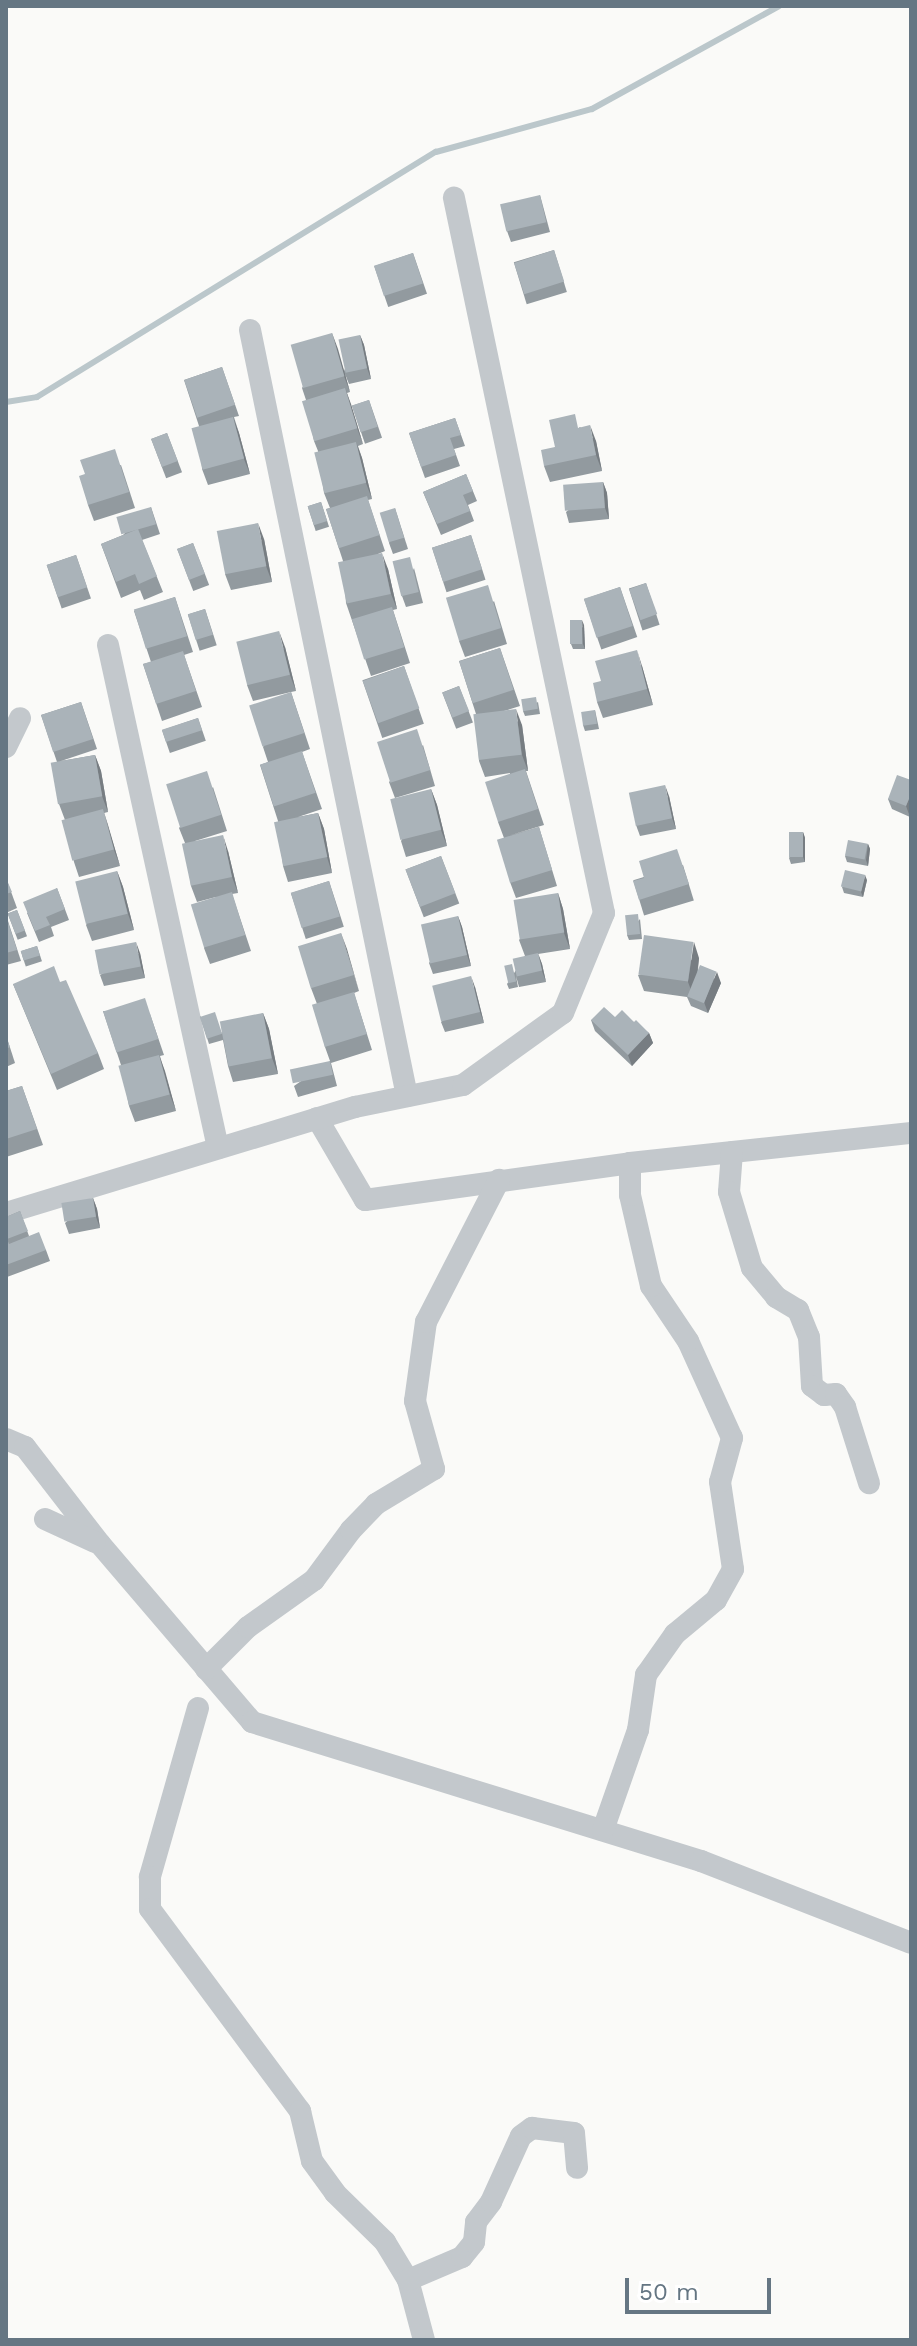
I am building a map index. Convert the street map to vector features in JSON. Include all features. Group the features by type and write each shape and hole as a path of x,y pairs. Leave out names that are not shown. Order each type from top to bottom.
{"street":[{"path":"6,1213 317,1118 463,1085 563,1013 604,913 454,198"},
{"path":"250,330 407,1096"},
{"path":"108,645 218,1148"},
{"path":"6,747 20,718"},
{"path":"317,1118 365,1200 630,1163 911,1133"},
{"path":"732,1152 729,1192 752,1268 776,1297 798,1310 809,1337 812,1386 824,1395 836,1394 845,1407 869,1483"},
{"path":"603,1830 638,1730 646,1675 675,1634 716,1600 733,1569 720,1482 732,1438 688,1341 651,1286 630,1195 630,1163"},
{"path":"206,1669 248,1627 314,1580 351,1530 376,1504 434,1469 415,1401 426,1322 499,1180"},
{"path":"6,1439 25,1447 100,1544 252,1722 701,1861 911,1943"},
{"path":"45,1519 100,1544"},
{"path":"198,1708 150,1877 150,1909 300,2111 312,2161 335,2193 385,2242 408,2280 424,2340"},
{"path":"408,2280 462,2257 474,2242 476,2222 491,2202 521,2136 532,2128 574,2133 577,2168"}],"building":[{"path":"540,195 546,222 506,232 500,204"},
{"path":"554,250 564,281 524,294 514,263"},
{"path":"413,253 423,283 384,296 374,266"},
{"path":"332,333 344,376 303,388 291,345"},
{"path":"360,335 367,368 346,373 338,340"},
{"path":"222,367 235,405 197,418 184,380"},
{"path":"345,388 357,428 314,441 302,401"},
{"path":"369,400 378,427 361,432 352,406"},
{"path":"575,414 578,428 590,425 596,455 544,466 541,450 555,447 549,420"},
{"path":"233,417 244,459 203,470 191,428"},
{"path":"455,418 461,435 450,438 456,455 421,467 409,433"},
{"path":"167,433 178,461 162,467 151,439"},
{"path":"356,442 366,483 324,493 314,452"},
{"path":"115,449 129,492 88,505 79,476 85,474 80,460"},
{"path":"466,474 473,491 463,495 470,511 437,524 423,492"},
{"path":"603,482 605,508 565,511 563,485"},
{"path":"367,496 380,535 339,548 326,509"},
{"path":"321,502 327,521 314,525 308,506"},
{"path":"151,507 156,524 121,534 116,517"},
{"path":"395,508 404,538 389,542 380,513"},
{"path":"258,523 266,566 225,574 217,531"},
{"path":"138,529 157,576 139,584 135,574 116,582 101,544"},
{"path":"471,535 482,569 443,582 432,548"},
{"path":"193,543 205,574 189,580 177,549"},
{"path":"382,553 391,594 347,603 338,562"},
{"path":"76,555 87,587 58,597 47,565"},
{"path":"410,557 419,592 401,596 393,561"},
{"path":"646,583 657,614 640,620 629,589"},
{"path":"488,585 501,628 459,641 446,598"},
{"path":"620,587 633,626 597,638 584,599"},
{"path":"175,597 187,636 146,649 134,610"},
{"path":"392,607 404,647 364,659 352,619"},
{"path":"205,609 213,635 196,640 188,614"},
{"path":"570,620 582,620 582,644 570,644"},
{"path":"279,631 290,675 247,685 236,642"},
{"path":"500,648 514,690 473,703 459,661"},
{"path":"637,650 647,689 597,702 593,683 601,681 595,661"},
{"path":"183,651 196,691 156,704 143,664"},
{"path":"404,666 419,708 378,723 363,681"},
{"path":"459,686 469,711 452,718 442,693"},
{"path":"291,692 304,733 262,746 249,706"},
{"path":"536,697 538,709 523,711 521,699"},
{"path":"81,702 93,739 53,752 41,715"},
{"path":"516,709 522,755 479,760 473,714"},
{"path":"595,710 597,724 583,726 581,712"},
{"path":"198,718 202,730 166,742 162,730"},
{"path":"417,729 430,770 390,783 377,742"},
{"path":"302,751 316,793 274,806 260,765"},
{"path":"95,755 102,796 58,804 51,763"},
{"path":"525,769 538,809 498,822 485,782"},
{"path":"207,771 221,815 180,828 166,784"},
{"path":"897,775 911,780 911,794 906,806 888,799"},
{"path":"665,785 672,818 636,826 629,793"},
{"path":"431,789 441,830 400,840 390,799"},
{"path":"103,809 114,850 72,861 61,820"},
{"path":"318,813 327,857 283,866 274,822"},
{"path":"539,827 552,870 510,883 497,840"},
{"path":"789,832 803,832 803,857 789,857"},
{"path":"223,835 232,877 191,886 182,844"},
{"path":"848,840 868,844 865,860 845,856"},
{"path":"677,849 689,884 639,900 633,881 644,878 639,861"},
{"path":"441,856 455,893 420,907 406,870"},
{"path":"845,870 865,875 861,892 841,886"},
{"path":"117,871 128,914 86,924 75,881"},
{"path":"6,878 12,892 6,894"},
{"path":"329,881 340,916 302,928 291,893"},
{"path":"57,888 65,909 46,917 50,925 35,931 23,902"},
{"path":"232,892 245,935 204,948 191,905"},
{"path":"558,893 564,933 520,940 514,900"},
{"path":"17,910 25,931 16,934 8,914"},
{"path":"638,914 640,934 627,935 625,915"},
{"path":"6,916 17,950 6,953"},
{"path":"458,916 467,955 430,964 421,925"},
{"path":"341,933 354,975 311,988 298,946"},
{"path":"644,935 694,942 688,982 638,975"},
{"path":"136,942 141,967 100,975 95,950"},
{"path":"37,946 40,956 24,961 21,951"},
{"path":"538,953 542,971 517,976 513,959"},
{"path":"512,964 516,982 508,983 504,966"},
{"path":"700,965 717,972 704,1003 687,997"},
{"path":"54,966 60,982 66,980 98,1053 51,1074 13,984"},
{"path":"471,976 480,1012 441,1022 432,986"},
{"path":"354,992 367,1034 325,1047 312,1005"},
{"path":"145,998 158,1039 116,1052 103,1012"},
{"path":"604,1007 615,1017 622,1010 649,1033 628,1055 591,1020"},
{"path":"215,1012 222,1034 207,1039 200,1017"},
{"path":"263,1013 272,1058 229,1067 220,1021"},
{"path":"159,1055 170,1095 129,1105 118,1066"},
{"path":"330,1061 333,1075 293,1083 290,1070"},
{"path":"22,1086 37,1129 6,1139 6,1091"},
{"path":"93,1198 96,1217 64,1222 61,1203"},
{"path":"20,1211 28,1231 7,1239 9,1244 39,1232 46,1250 6,1265 6,1217"}],"waterway":[{"path":"6,402 37,397 436,152 592,109 779,6"}]}
